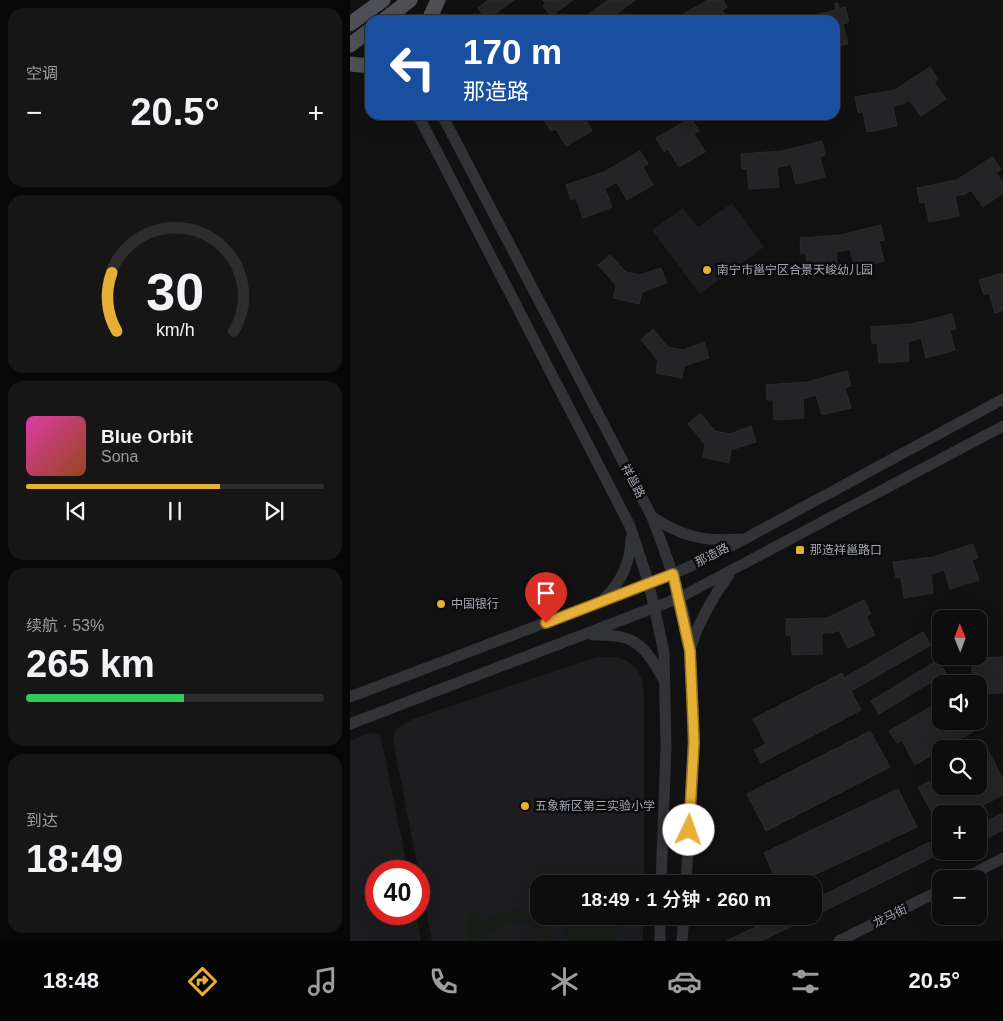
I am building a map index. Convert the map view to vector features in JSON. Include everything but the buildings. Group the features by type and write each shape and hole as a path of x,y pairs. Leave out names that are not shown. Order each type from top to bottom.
{"main road":[{"path":"392,15 410,0"},
{"path":"431,15 438,0"},
{"path":"369,15 381,1"},
{"path":"350,24 365,19"},
{"path":"350,45 365,34"},
{"path":"350,64 365,66"}],"street":[{"path":"381,1 388,15"},
{"name":"祥邕路","path":"421,120 630,526 649,584 664,652 662,875"},
{"name":"祥邕路","path":"445,120 652,517 673,574 690,651 694,742 687,875"},
{"name":"那造路","path":"350,697 673,574 743,539 1003,399"},
{"name":"那造路","path":"350,724 679,598 1003,426"},
{"path":"652,517 669,528 693,538 718,541 743,539"},
{"path":"600,603 616,587 626,569 631,549 630,526"},
{"path":"690,651 698,625 713,596 732,571"},
{"path":"585,635 617,635 637,642 652,660 665,684"},
{"path":"980,870 1003,858"},
{"name":"龙马街","path":"839,941 932,894"},
{"path":"660,925 660,941"},
{"path":"682,941 683,925"}],"shaded area":[{"name":"南宁市邕宁区合景天峻幼儿园","path":"732,203 764,247 700,294 652,230 683,208 698,227"},
{"name":"五象新区第三实验小学","path":"597,657 615,657 626,660 636,668 642,679 644,694 644,875 530,875 530,925 643,925 643,941 432,941 429,925 430,860 416,860 393,740 396,729 413,719"},
{"path":"369,733 378,734 381,737 406,860 365,860 365,925 418,925 421,941 350,941 350,741"},
{"path":"513,910 527,913 530,914 530,925 523,922 506,924 497,928 484,941 468,941 468,913 481,913 482,925 494,915"},
{"path":"531,925 546,925 553,941 541,941"},
{"path":"565,925 616,925 617,941 566,941"}],"place":[{"name":"南宁市邕宁区合景天峻幼儿园","path":"707,270"},
{"name":"那造祥邕路口","path":"800,550"},
{"name":"中国银行","path":"441,604"},
{"name":"五象新区第三实验小学","path":"525,806"}],"route":[{"path":"546,623 673,574 690,651 694,742 689,830"}]}
